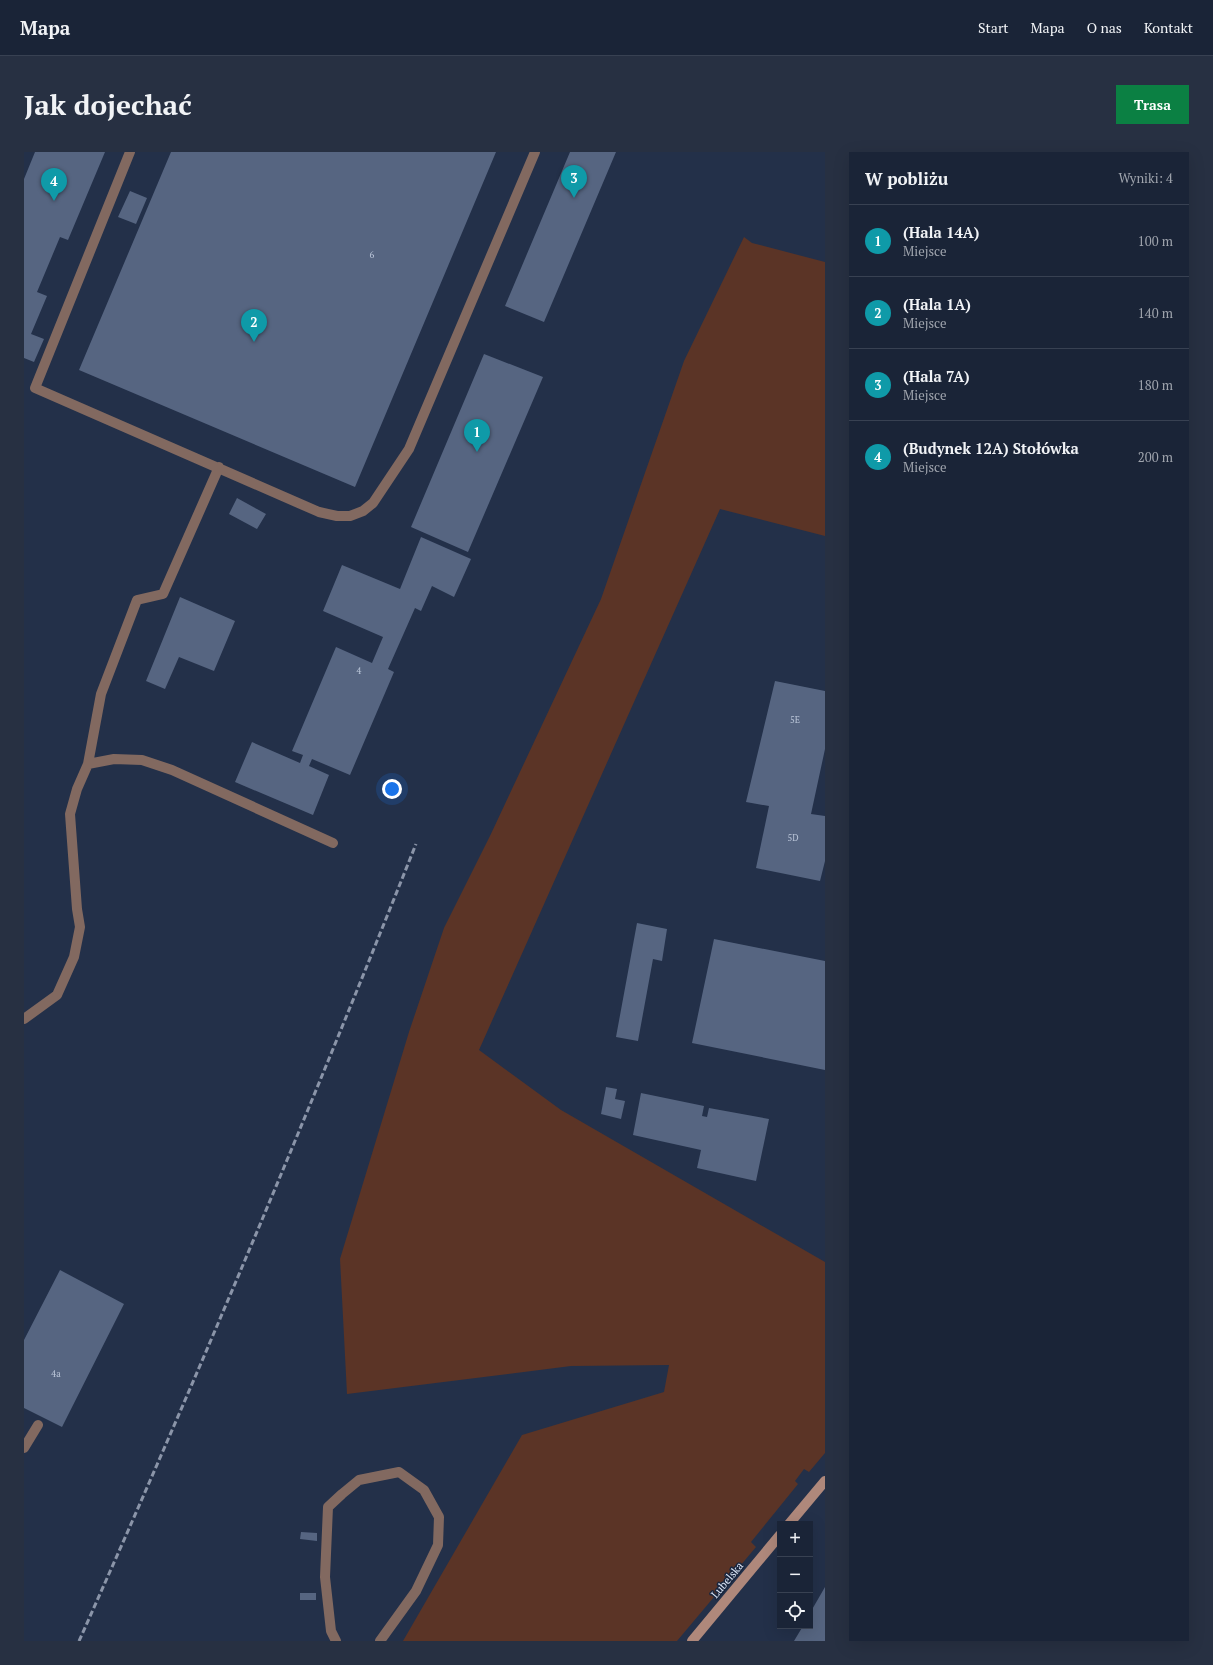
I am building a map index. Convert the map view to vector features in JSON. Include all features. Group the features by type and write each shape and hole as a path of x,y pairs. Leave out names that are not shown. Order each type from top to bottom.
{"street":[{"path":"792,1521 825,1481"},
{"name":"Lubelska","path":"692,1641 777,1539"}],"lane":[{"path":"130,152 35,388 219,467 319,512 337,516 350,516 363,511 373,503 409,449 535,152"},
{"path":"24,1019 57,995 74,957 80,927 76,903 70,814 77,789 88,764 101,694 137,600 163,594 219,467"},
{"path":"88,764 114,759 142,760 172,770 333,844"},
{"path":"24,1448 38,1425"},
{"path":"336,1641 331,1630 325,1577 328,1507 359,1480 400,1472 424,1490 439,1517 438,1545 416,1591 380,1641"}],"shaded area":[{"path":"744,237 752,243 825,262 825,536 720,509 479,1050 561,1110 825,1262 825,1453 809,1472 804,1469 795,1481 798,1484 751,1542 756,1547 677,1641 403,1641 522,1435 664,1392 669,1365 571,1366 347,1394 340,1259 409,1032 444,928 490,836 601,599 684,361"}],"building":[{"path":"35,152 105,152 68,240 60,237 37,292 47,296 31,334 44,339 34,362 24,358 24,179"},
{"path":"171,152 496,152 355,487 79,370"},
{"path":"570,152 616,152 544,322 505,306"},
{"path":"130,191 147,198 136,224 118,217"},
{"path":"484,354 543,377 468,552 411,527"},
{"path":"237,498 266,514 257,529 229,514"},
{"path":"421,537 471,559 454,597 432,586 421,611 415,608 388,669 394,672 350,775 312,759 309,766 329,775 313,815 235,782 252,742 300,763 303,755 292,751 336,647 372,663 383,637 323,611 342,565 400,589"},
{"path":"180,597 235,621 214,671 179,657 165,689 146,681"},
{"path":"775,681 825,691 825,749 811,814 825,816 825,861 820,881 756,868 769,806 746,802"},
{"path":"637,923 667,929 662,961 653,959 638,1041 616,1037"},
{"path":"714,939 825,961 825,1070 692,1043"},
{"path":"606,1087 617,1089 615,1099 625,1101 621,1119 601,1114"},
{"path":"641,1093 704,1106 702,1116 707,1117 709,1108 769,1119 756,1181 697,1168 701,1150 633,1135"},
{"path":"60,1270 124,1304 62,1427 24,1408 24,1340"},
{"path":"301,1532 317,1533 317,1541 300,1539"},
{"path":"825,1587 825,1641 794,1641 801,1629 813,1629 813,1608"},
{"path":"300,1593 316,1593 316,1600 300,1600"}],"railway":[{"path":"79,1641 252,1244 335,1045 416,844"}],"place":[{"name":"(Hala 7A)","path":"574,198"},
{"name":"(Budynek 12A) Stołówka","path":"54,201"},
{"name":"(Hala 1A)","path":"254,342"},
{"name":"(Hala 14A)","path":"477,452"}]}
